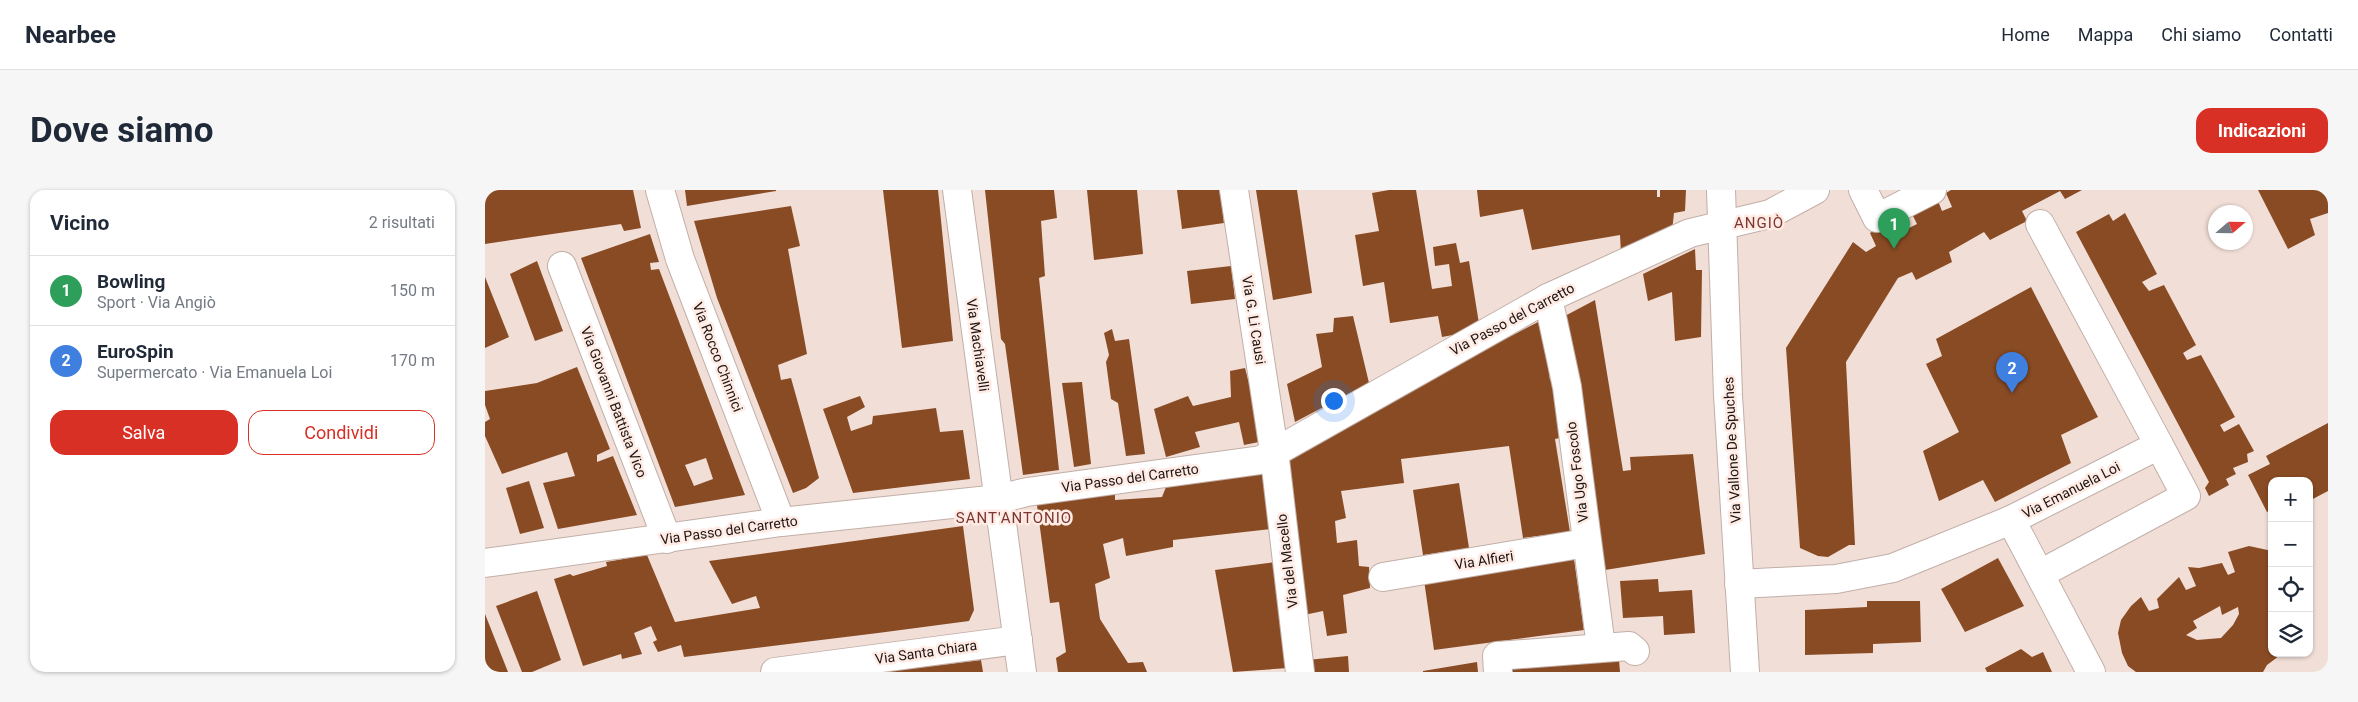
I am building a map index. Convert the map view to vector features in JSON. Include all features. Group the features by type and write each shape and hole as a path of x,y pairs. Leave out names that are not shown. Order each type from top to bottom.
{"street":[{"name":"Via Rocco Chinnici","path":"660,190 680,259 781,522"},
{"name":"Via Machiavelli","path":"957,190 1022,672"},
{"name":"Via G. Li Causi","path":"1234,190 1273,451"},
{"name":"Via Vallone De Spuches","path":"1721,190 1739,584 1745,672"},
{"name":"Via Passo del Carretto","path":"485,563 781,522 999,499 1027,492 1261,460 1273,451 1548,298 1690,233 1723,227 1770,214 1815,190"},
{"path":"1863,190 1877,218 1932,190"},
{"path":"2040,224 2186,496 2040,574"},
{"name":"Via Giovanni Battista Vico","path":"562,266 667,539"},
{"name":"Via Ugo Foscolo","path":"1548,298 1567,387 1586,544 1601,647"},
{"name":"Via Emanuela Loi","path":"1739,584 1835,579 1893,568 2011,520 2159,445"},
{"name":"Via del Macello","path":"1273,451 1300,672"},
{"path":"2011,520 2091,672"},
{"name":"Via Alfieri","path":"1383,577 1586,544"},
{"name":"Via Santa Chiara","path":"775,672 1018,640"},
{"path":"1498,664 1601,647 1629,646 1635,651"}],"building":[{"path":"485,190 633,190 641,228 624,231 621,224 485,244"},
{"path":"685,190 776,190 776,191 687,206"},
{"path":"883,190 938,190 953,341 902,348"},
{"path":"985,190 1054,190 1057,218 1041,221 1045,276 1039,278 1059,470 1023,475 1005,344 1001,339"},
{"path":"1087,190 1137,190 1143,254 1094,260"},
{"path":"1177,190 1220,190 1224,223 1182,229"},
{"path":"1256,190 1297,190 1312,293 1273,300"},
{"path":"1389,190 1416,190 1432,289 1452,286 1449,264 1435,266 1433,247 1456,243 1460,263 1469,261 1480,330 1442,337 1438,316 1390,323 1384,282 1363,286 1355,235 1379,231 1372,193"},
{"path":"1477,190 1657,190 1657,197 1660,197 1660,190 1686,190 1685,211 1674,213 1672,231 1621,254 1620,235 1532,250 1523,209 1480,217"},
{"path":"1951,190 2082,190 2065,199 2060,191 2022,211 2027,221 1990,240 1984,232 1949,252 1952,262 1916,280 1912,272 1898,278 1846,362 1855,545 1849,545 1828,557 1818,556 1800,548 1786,348 1853,242 1866,252 1876,246 1870,233 1897,217 1905,230 1917,224 1910,210 1936,196 1942,211 1952,207 1946,193"},
{"path":"2258,190 2328,190 2328,213 2310,219 2315,235 2288,249"},
{"path":"791,206 800,246 788,249 807,354 778,365 781,380 791,378 819,478 806,488 793,493 717,298 694,221"},
{"path":"2125,213 2157,274 2142,282 2149,291 2164,285 2196,345 2183,353 2187,360 2201,355 2235,417 2220,425 2224,432 2239,424 2254,451 2247,454 2248,462 2233,468 2236,474 2226,479 2229,485 2209,496 2205,488 2209,482 2076,232 2109,214 2113,221"},
{"path":"650,234 659,262 650,263 651,270 659,269 745,495 675,507 581,258","holes":["706,458 713,479 694,486 685,465"]},
{"path":"1695,249 1696,270 1702,270 1701,337 1675,341 1672,292 1648,301 1643,274"},
{"path":"537,261 563,331 535,341 510,274"},
{"path":"1231,266 1235,299 1191,304 1187,271"},
{"path":"485,277 509,337 485,348"},
{"path":"2031,287 2098,417 2061,435 2071,463 1995,502 1983,480 1939,501 1923,451 1959,432 1926,364 1942,356 1936,339"},
{"path":"1595,300 1623,471 1631,470 1630,457 1693,454 1705,554 1605,570 1563,317"},
{"path":"1353,316 1369,383 1295,422 1287,384 1322,367 1316,334 1333,332 1334,318"},
{"path":"1542,320 1550,380 1558,380 1565,437 1555,439 1570,532 1523,538 1509,446 1401,459 1404,483 1341,491 1346,518 1335,521 1337,543 1357,540 1359,566 1369,567 1370,588 1343,595 1347,633 1327,636 1323,611 1304,615 1282,455"},
{"path":"1112,329 1115,341 1129,339 1145,454 1126,456 1118,403 1111,399 1106,362 1109,355 1104,333"},
{"path":"577,367 610,449 597,455 597,462 613,456 637,515 558,529 543,483 575,476 567,452 502,474 485,436 485,422 490,419 485,405 485,391 537,383"},
{"path":"1245,368 1264,441 1244,445 1239,422 1195,432 1200,447 1166,457 1154,409 1188,396 1193,406 1231,397 1230,371"},
{"path":"1082,382 1091,464 1074,467 1062,383"},
{"path":"860,396 865,407 847,417 851,431 872,424 873,416 936,408 940,432 963,430 970,479 853,493 823,409"},
{"path":"2328,423 2328,491 2313,499 2313,477 2268,477 2267,512 2248,475 2270,464 2266,456"},
{"path":"1263,470 1271,529 1173,540 1173,547 1126,556 1123,538 1103,544 1110,578 1095,584 1100,619 1128,663 1143,662 1147,672 1058,672 1056,658 1066,652 1059,602 1050,603 1036,498 1115,489 1115,500 1162,497 1168,482"},
{"path":"529,481 544,528 520,534 506,488"},
{"path":"1459,483 1469,548 1423,555 1413,490"},
{"path":"963,526 974,610 969,621 878,633 684,657 681,645 658,652 653,642 657,640 651,626 634,633 642,654 622,659 621,654 583,666 554,579 570,574 573,576 607,566 606,562 647,555 675,622 760,608 756,596 732,604 709,561"},
{"path":"2249,546 2268,550 2268,657 2278,657 2267,665 2263,672 2136,672 2128,666 2122,653 2118,633 2121,620 2131,606 2141,597 2149,611 2159,608 2157,599 2179,577 2186,590 2196,586 2188,567 2199,568 2222,563 2228,575 2235,572 2228,552","holes":["2220,606 2222,615 2238,607 2239,614 2233,625 2221,638 2197,640 2186,635 2197,628 2193,621"]},
{"path":"1998,558 2024,606 1965,632 1941,589"},
{"path":"1574,559 1584,630 1434,650 1424,580"},
{"path":"1275,562 1288,668 1233,672 1215,570"},
{"path":"1658,579 1659,592 1692,590 1695,633 1664,635 1663,616 1623,618 1620,581"},
{"path":"537,591 561,660 532,672 522,672 496,606"},
{"path":"1867,601 1920,601 1921,642 1873,644 1873,653 1805,655 1805,610 1867,607"},
{"path":"485,614 508,672 485,672"},
{"path":"2021,649 2032,657 2043,652 2052,672 1987,672 1985,668"},
{"path":"1348,656 1349,672 1311,672 1307,660"},
{"path":"981,660 983,672 891,672 891,671"},
{"path":"1619,660 1620,672 1509,672 1508,667"},
{"path":"1477,662 1478,672 1423,672 1423,671"}],"place":[{"name":"Bowling","path":"1894,249"},
{"name":"EuroSpin","path":"2012,393"}],"district":[{"name":"ANGIÒ","path":"1759,223"},
{"name":"SANT'ANTONIO","path":"1014,518"}]}
